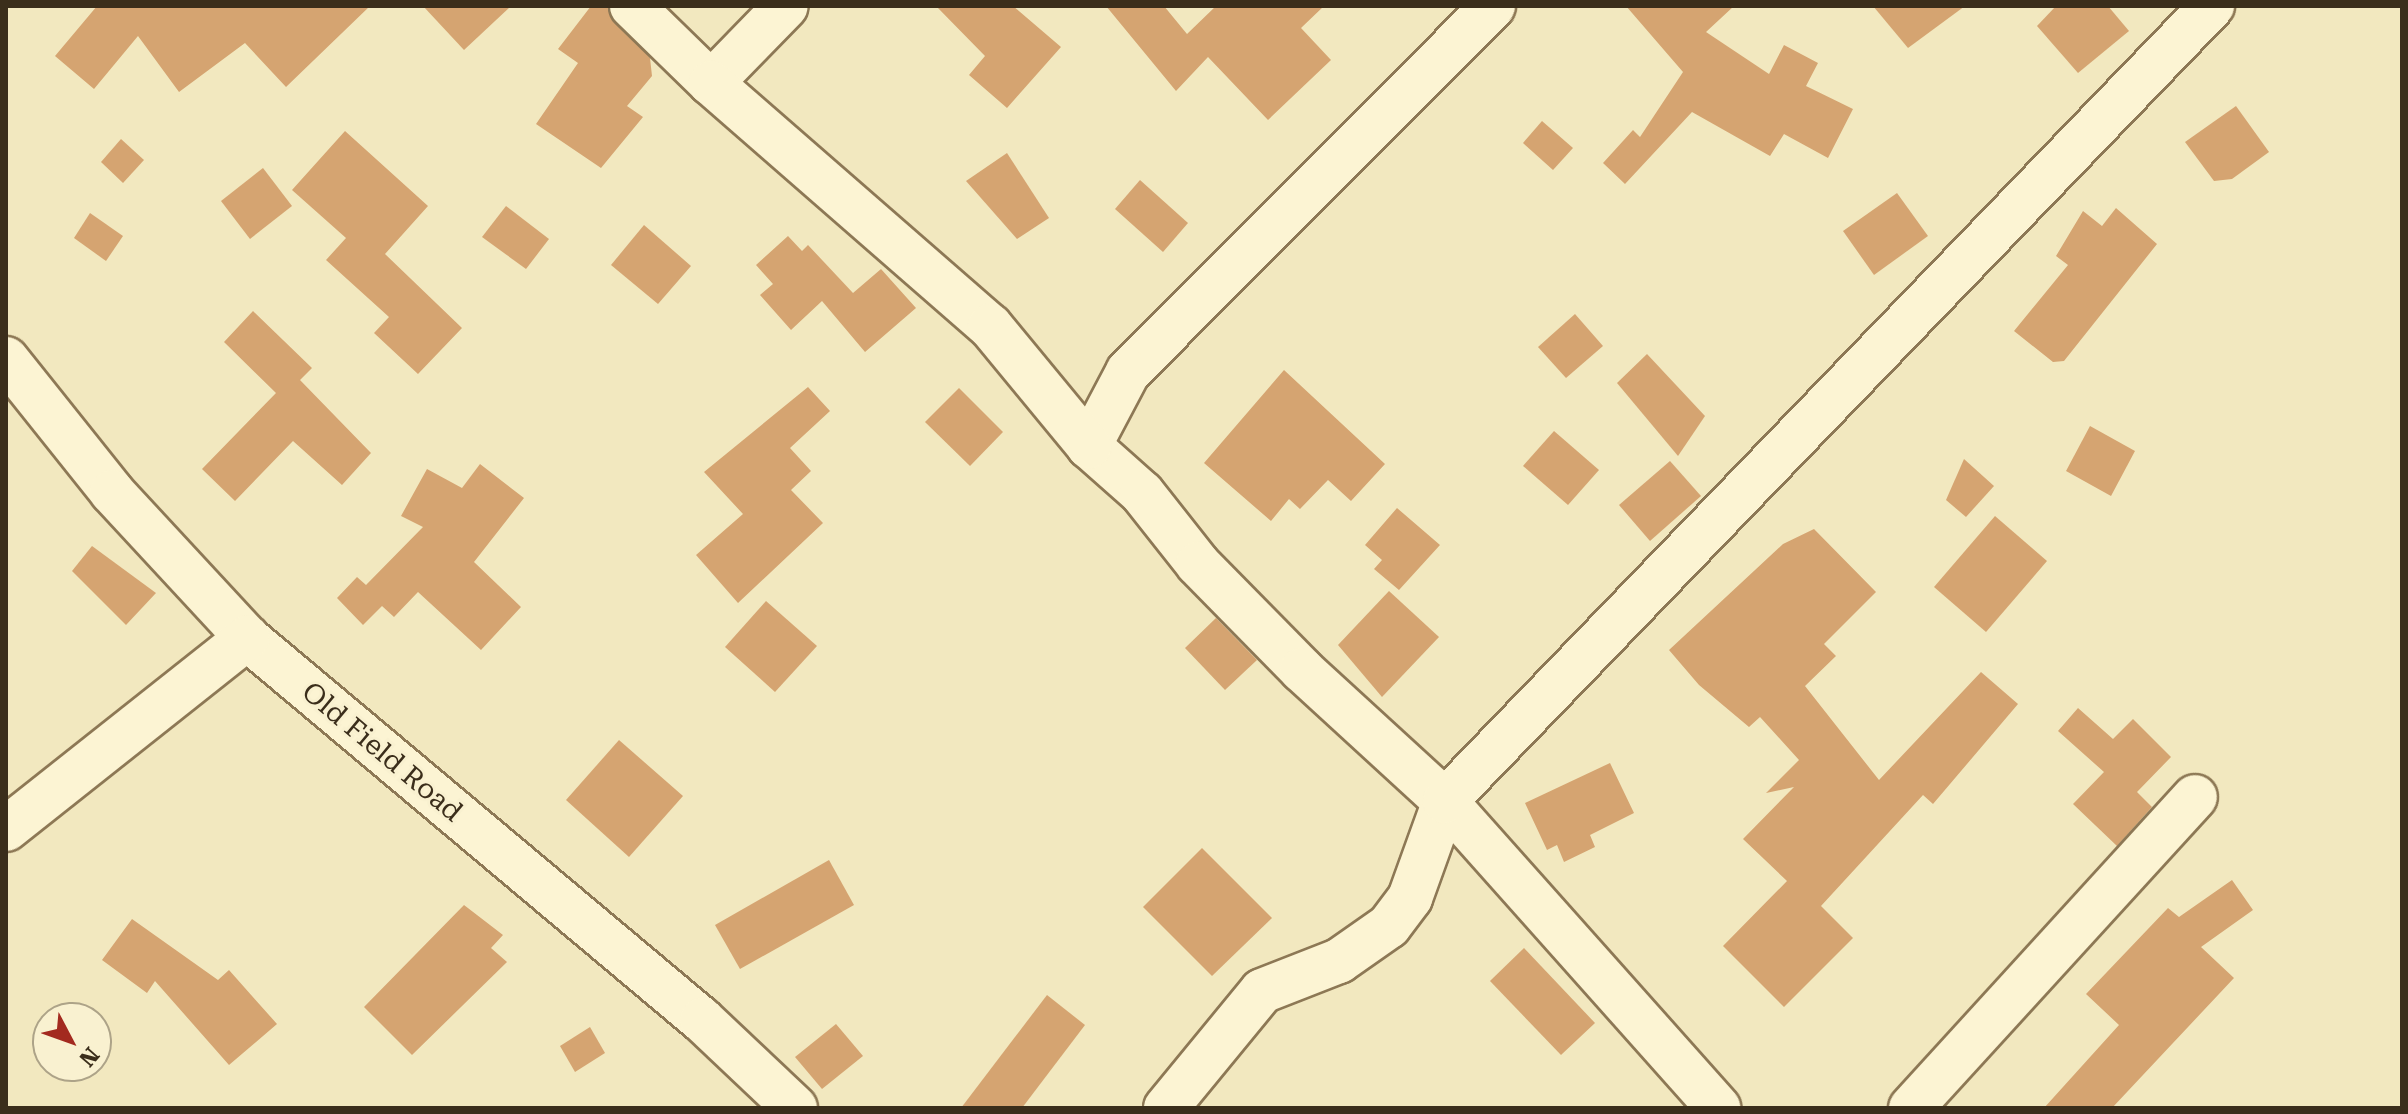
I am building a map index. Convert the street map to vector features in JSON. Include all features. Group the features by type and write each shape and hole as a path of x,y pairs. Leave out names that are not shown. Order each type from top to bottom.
{"street":[{"path":"632,6 711,83 990,326 1089,446 1142,493 1198,564 1302,670 1445,801 1719,1108"},
{"path":"711,83 786,6"},
{"path":"1089,446 1128,372 1493,6"},
{"path":"1166,1108 1262,991 1339,961 1389,926 1410,898 1445,801 2212,6"},
{"name":"Old Field Road","path":"6,359 112,492 247,638 702,1020 795,1108"},
{"path":"6,829 247,638"},
{"path":"1911,1108 2195,797"}],"building":[{"path":"97,6 370,6 286,87 245,43 179,92 138,36 94,89 55,56"},
{"path":"423,6 511,6 464,50"},
{"path":"591,6 608,7 650,58 652,76 627,106 643,117 601,168 536,124 578,63 558,49"},
{"path":"936,6 1013,6 1061,47 1007,108 969,75 985,56"},
{"path":"1106,6 1164,6 1187,34 1216,6 1324,6 1301,28 1331,60 1268,120 1208,57 1176,91"},
{"path":"1626,6 1734,6 1706,32 1769,74 1784,45 1818,63 1806,86 1853,109 1828,158 1784,134 1770,156 1692,112 1625,184 1603,163 1633,130 1640,137 1683,72"},
{"path":"1873,6 1965,6 1908,48"},
{"path":"2056,6 2108,6 2129,31 2078,73 2037,26"},
{"path":"2236,106 2269,152 2232,179 2214,181 2185,142"},
{"path":"1542,121 1573,148 1553,170 1523,143"},
{"path":"345,131 428,206 385,254 462,328 418,374 374,333 389,317 326,260 346,238 292,190"},
{"path":"121,139 144,160 123,183 101,162"},
{"path":"1007,153 1049,218 1017,239 966,181"},
{"path":"263,168 292,206 250,239 221,201"},
{"path":"1140,180 1188,223 1163,252 1115,209"},
{"path":"1897,193 1928,236 1874,275 1843,231"},
{"path":"506,206 549,239 526,269 482,237"},
{"path":"2116,208 2157,244 2064,361 2053,362 2014,331 2068,265 2056,256 2083,211 2102,226"},
{"path":"90,213 123,236 106,261 74,238"},
{"path":"644,225 691,266 658,304 611,265"},
{"path":"788,236 802,251 808,245 853,293 881,269 916,308 865,352 822,301 791,330 760,295 773,284 756,265"},
{"path":"253,311 312,368 300,380 371,453 342,485 293,441 235,501 202,469 276,393 224,342"},
{"path":"1575,314 1603,346 1566,378 1538,347"},
{"path":"1647,354 1705,416 1678,456 1617,383"},
{"path":"1284,370 1385,464 1351,501 1328,480 1300,509 1289,499 1271,521 1204,463"},
{"path":"808,387 830,411 790,448 811,471 791,490 823,523 738,603 696,555 743,514 704,472"},
{"path":"959,388 1003,432 970,466 925,422"},
{"path":"2090,426 2135,451 2111,496 2066,471"},
{"path":"1554,431 1599,470 1568,505 1523,466"},
{"path":"1964,459 1994,486 1966,517 1946,500"},
{"path":"1670,461 1701,496 1650,541 1619,505"},
{"path":"480,464 524,498 474,562 521,607 481,650 418,592 394,617 382,606 363,625 337,598 357,577 366,585 423,527 401,516 427,469 462,488"},
{"path":"1397,508 1440,545 1399,590 1374,569 1382,560 1365,545"},
{"path":"1995,516 2047,561 1986,632 1934,587"},
{"path":"1814,529 1876,592 1824,644 1836,656 1805,686 1879,780 1981,672 2018,704 1933,804 1923,795 1821,906 1853,938 1784,1007 1723,946 1787,881 1743,839 1794,787 1766,793 1799,760 1760,717 1749,727 1699,685 1669,650 1783,544"},
{"path":"92,546 156,593 126,625 72,571"},
{"path":"1389,591 1439,637 1382,697 1338,645"},
{"path":"766,601 817,646 775,692 725,647"},
{"path":"1216,618 1257,660 1225,690 1185,648"},
{"path":"2078,708 2113,739 2133,719 2171,757 2137,792 2152,807 2117,846 2073,804 2104,772 2058,731"},
{"path":"619,740 683,796 629,857 566,800"},
{"path":"1610,763 1634,813 1590,835 1595,847 1564,862 1557,845 1547,850 1525,803"},
{"path":"1202,848 1272,918 1212,976 1143,907"},
{"path":"829,860 854,905 740,969 715,925"},
{"path":"2232,880 2253,910 2201,947 2234,978 2112,1108 2044,1108 2119,1025 2086,994 2168,908 2179,917"},
{"path":"464,905 503,935 491,948 507,962 412,1055 364,1007"},
{"path":"132,919 218,980 229,970 277,1024 229,1065 155,981 147,993 102,960"},
{"path":"1524,948 1595,1023 1561,1055 1490,981"},
{"path":"1047,995 1085,1025 1022,1108 961,1108"},
{"path":"836,1024 863,1056 822,1089 795,1057"},
{"path":"590,1027 605,1053 575,1072 560,1046"}]}
